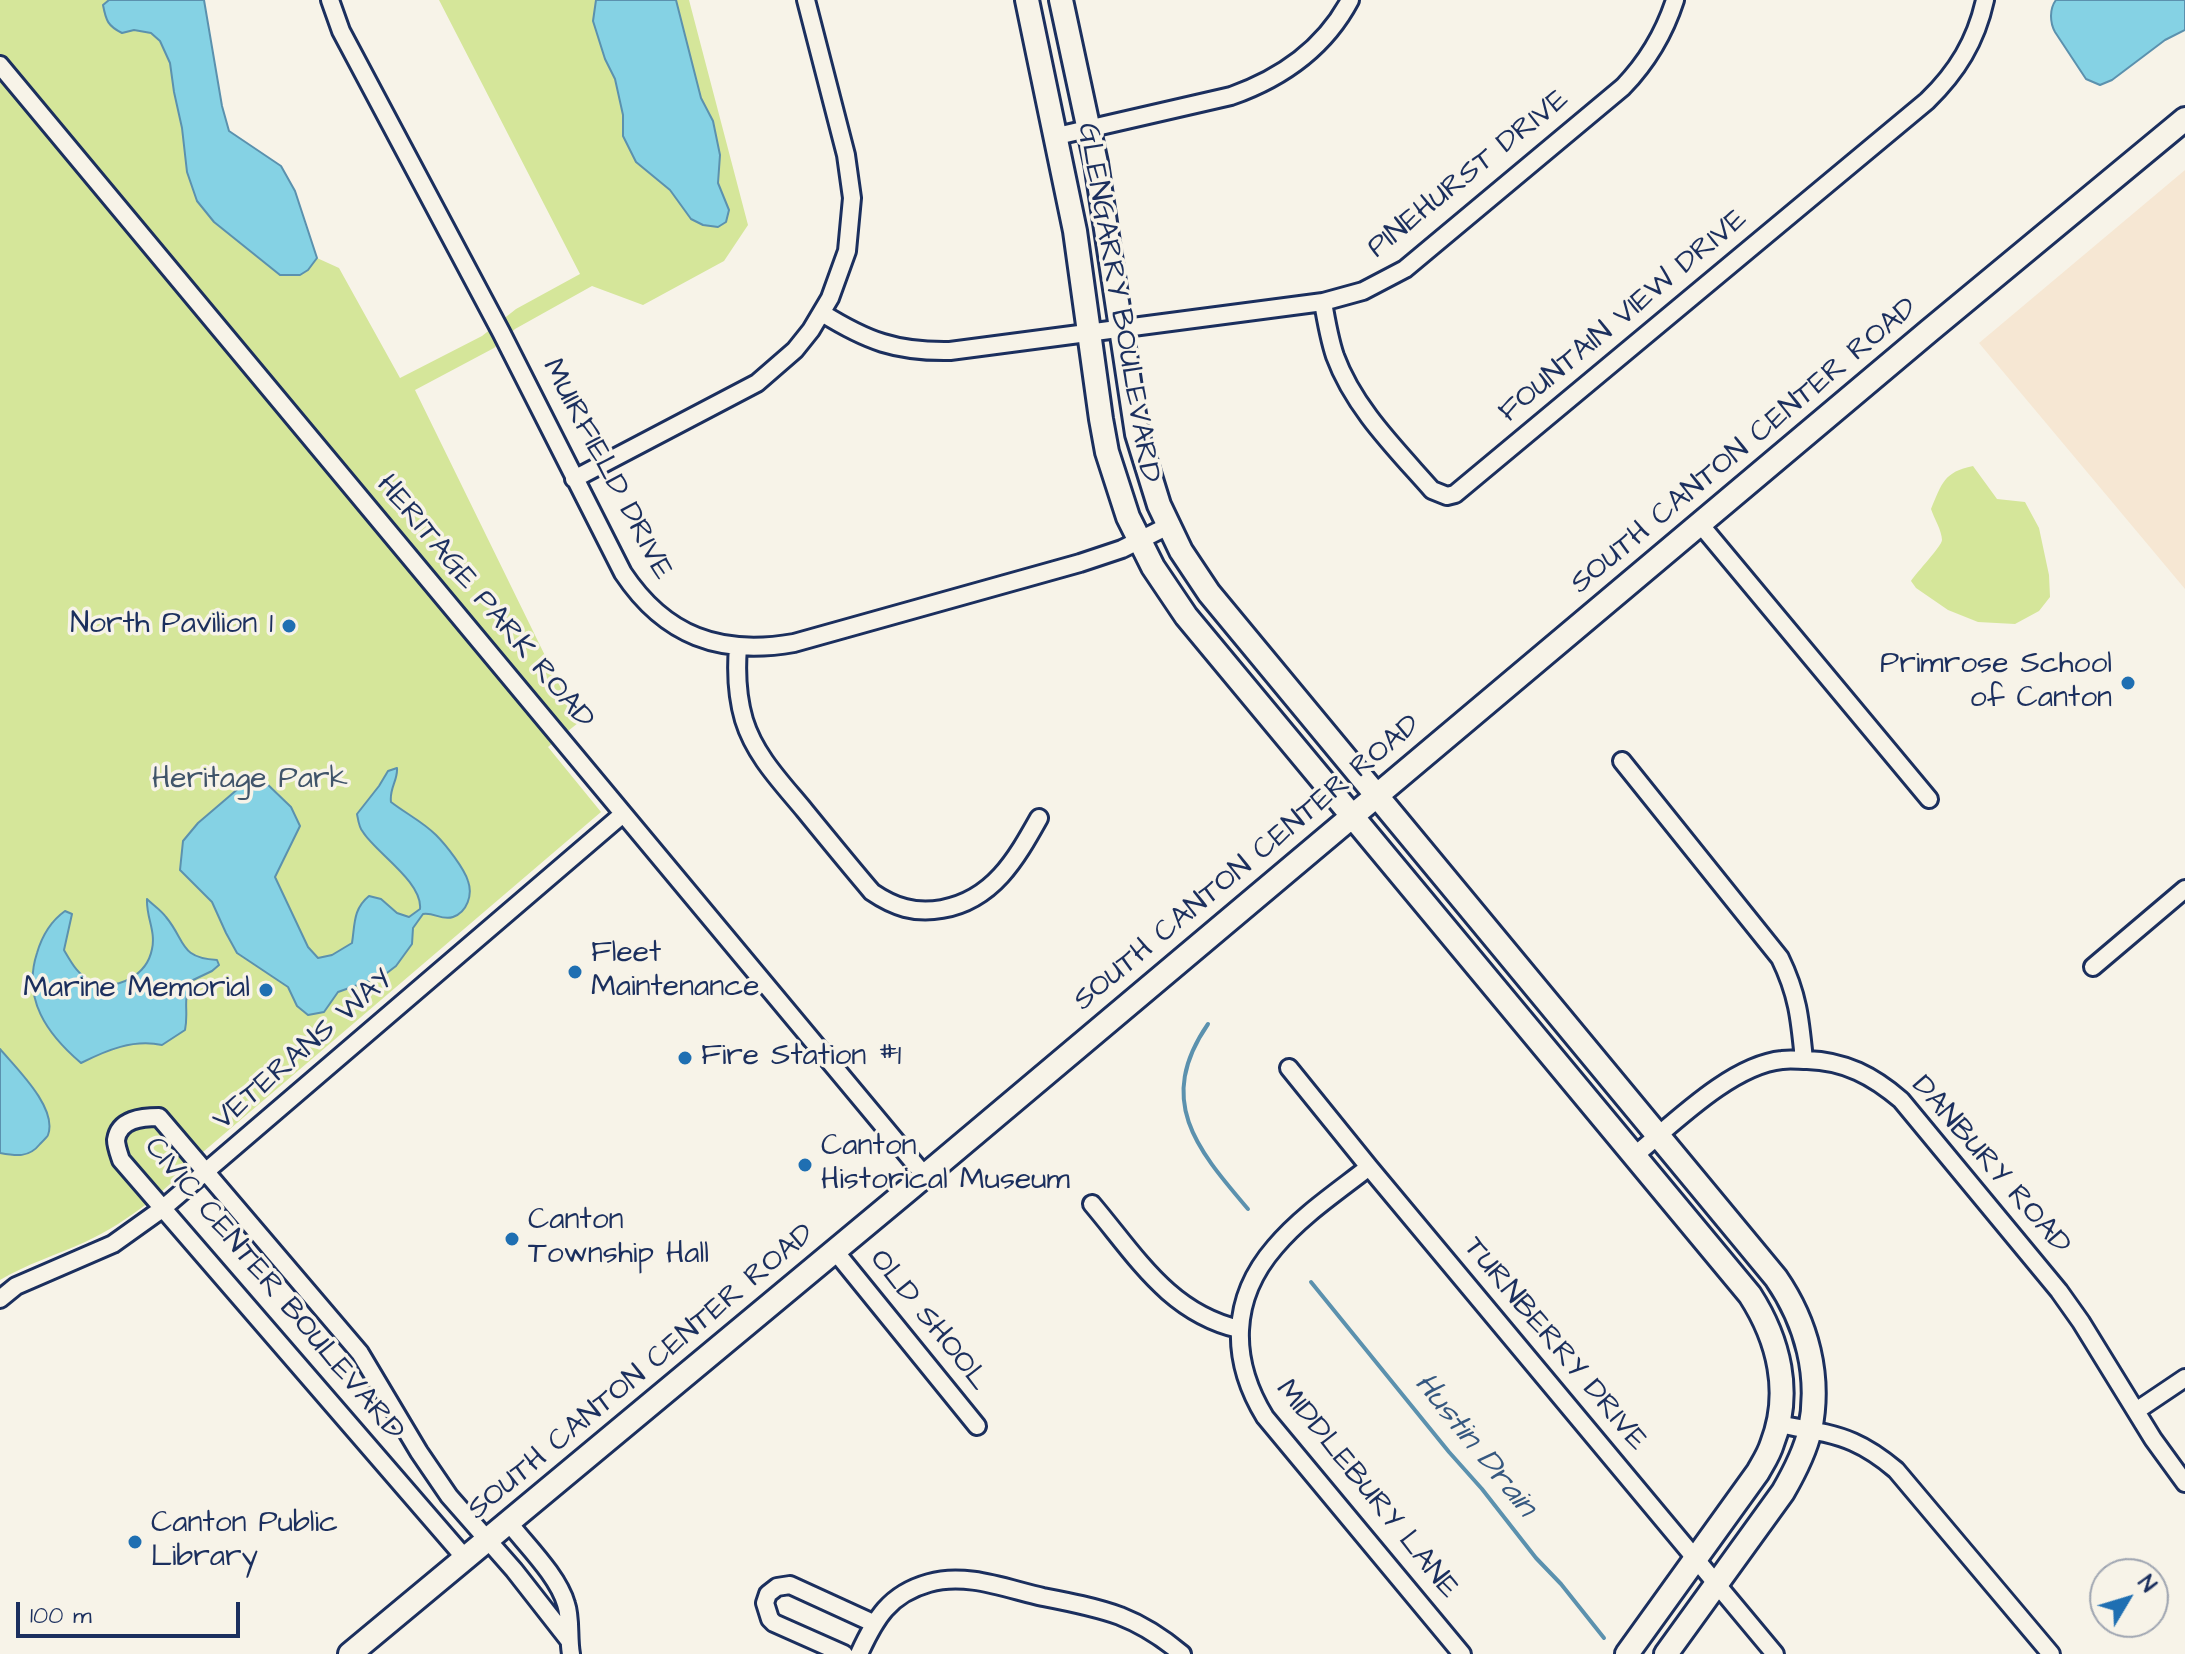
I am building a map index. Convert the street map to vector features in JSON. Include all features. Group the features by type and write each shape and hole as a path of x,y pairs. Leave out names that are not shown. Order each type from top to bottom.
{"street":[{"name":"MUIRFIELD DRIVE","path":"330,0 341,31 501,332 623,573 645,602 687,633 738,647 768,648 794,643 1080,563 1122,549 1168,526"},
{"path":"574,479 757,383 795,350 822,313 847,251 852,198 846,155 806,0"},
{"name":"GLENGARRY BOULEVARD","path":"1027,0 1075,231 1107,452 1119,493 1167,589 1208,643 1742,1286 1762,1314 1775,1344 1782,1400 1772,1445 1758,1472 1627,1654"},
{"name":"GLENGARRY BOULEVARD","path":"1061,0 1096,163 1137,434 1168,526 1194,572 1233,622 1766,1266 1795,1308 1807,1340 1814,1386 1810,1431 1798,1465 1783,1492 1666,1654"},
{"path":"1057,136 1231,96 1253,88 1280,75 1308,54 1335,24 1350,0"},
{"name":"PINEHURST DRIVE","path":"822,313 873,340 921,352 950,351 1323,302 1363,291 1405,269 1623,87 1656,45 1675,0"},
{"name":"FOUNTAIN VIEW DRIVE","path":"1323,302 1335,356 1361,406 1432,490 1447,496 1455,494 1927,101 1966,54 1985,0"},
{"name":"HERITAGE PARK ROAD","path":"0,65 925,1176"},
{"name":"SOUTH CANTON CENTER ROAD","path":"350,1654 2185,119"},
{"path":"1700,524 1929,799"},
{"path":"1208,643 1233,622"},
{"path":"738,647 738,696 755,746 770,769 872,892 887,902 907,910 928,912 967,903 983,893 1018,856 1039,818"},
{"path":"1622,761 1780,958 1797,1002 1804,1060"},
{"name":"VETERANS WAY","path":"0,1299 16,1286 113,1244 162,1209 623,814"},
{"path":"2093,967 2185,889"},
{"path":"1451,935 1475,915"},
{"name":"DANBURY ROAD","path":"1634,1156 1725,1083 1756,1066 1782,1060 1827,1060 1855,1069 1881,1083 1901,1100 2059,1291 2153,1439 2185,1483"},
{"name":"TURNBERRY DRIVE","path":"1289,1068 1775,1654"},
{"path":"1583,1094 1607,1074"},
{"name":"CIVIC CENTER BOULEVARD","path":"465,1558 121,1160 116,1141 122,1127 140,1117 159,1117 360,1353 449,1496 530,1589 570,1646"},
{"name":"MIDDLEBURY LANE","path":"1369,1167 1276,1245 1261,1264 1243,1306 1239,1329 1240,1355 1245,1378 1265,1417 1462,1654"},
{"path":"1092,1204 1162,1288 1178,1302 1206,1319 1239,1329"},
{"name":"OLD SHOOL","path":"835,1251 977,1426"},
{"path":"1742,1286 1766,1266"},
{"path":"2136,1411 2185,1378"},
{"path":"1778,1424 1854,1442 1896,1470 2051,1654"},
{"path":"509,1523 553,1578 567,1605 570,1646"},
{"path":"859,1654 873,1623 889,1605 930,1583 955,1579 1096,1608 1120,1616 1158,1636 1182,1654"},
{"path":"844,1654 774,1623 765,1610 768,1594 777,1587 790,1585 873,1623"}],"shaded area":[{"path":"2185,170 2185,589 1979,343"}],"green space":[{"name":"Heritage Park","path":"0,0 204,0 229,131 281,166 295,191 317,258 339,268 400,378 482,336 516,309 580,274 439,0 689,0 748,225 724,261 643,305 592,286 515,329 494,348 415,390 578,723 548,747 601,812 203,1152 148,1203 101,1234 0,1280"},
{"path":"1973,466 1997,499 2025,502 2039,528 2049,575 2050,597 2039,611 2015,624 1978,622 1948,610 1916,588 1911,581 1942,540 1931,509 1941,486 1950,475"}],"water":[{"path":"109,0 204,0 229,131 281,166 295,191 317,258 308,270 300,275 280,275 214,222 197,201 187,172 170,63 160,41 151,33 134,30 122,33 111,25 103,5"},
{"path":"596,0 676,0 701,98 713,121 720,155 718,183 729,210 726,222 718,227 691,219 670,190 636,162 623,136 623,115 615,79 593,21"},
{"path":"2056,0 2185,0 2185,30 2165,40 2112,80 2100,85 2086,79 2055,32 2051,16"},
{"path":"397,768 391,802 440,839 468,881 468,902 453,917 423,914 413,928 412,944 396,966 383,976 338,992 324,1012 308,1015 297,1006 288,987 237,953 212,902 180,870 183,841 198,823 246,782 264,781 291,807 300,826 275,877 308,947 318,958 332,955 352,943 357,912 369,896 381,899 397,913 409,917 420,909 414,888 369,840 357,814 388,771"},
{"path":"147,899 164,914 189,952 217,960 219,965 191,981 185,1030 162,1045 141,1043 120,1047 81,1063 48,1028 35,1000 33,970 39,947 51,924 65,911 72,914 64,950 80,973 88,980 103,984 130,979 144,966 152,949"},
{"path":"0,1049 34,1089 47,1113 48,1136 27,1154 0,1153"}],"waterway":[{"name":"Hustin Drain","path":"1208,1024 1192,1052 1185,1077 1184,1101 1189,1123 1199,1144 1248,1209"},
{"name":"Hustin Drain","path":"1311,1282 1604,1638"}],"place":[{"name":"North Pavilion 1","path":"289,626"},
{"name":"Primrose School of Canton","path":"2128,683"},
{"name":"Fleet Maintenance","path":"575,972"},
{"name":"Marine Memorial","path":"266,990"},
{"name":"Fire Station #1","path":"685,1058"},
{"name":"Canton Historical Museum","path":"805,1165"},
{"name":"Canton Township Hall","path":"512,1239"},
{"name":"Canton Public Library","path":"135,1542"}]}
